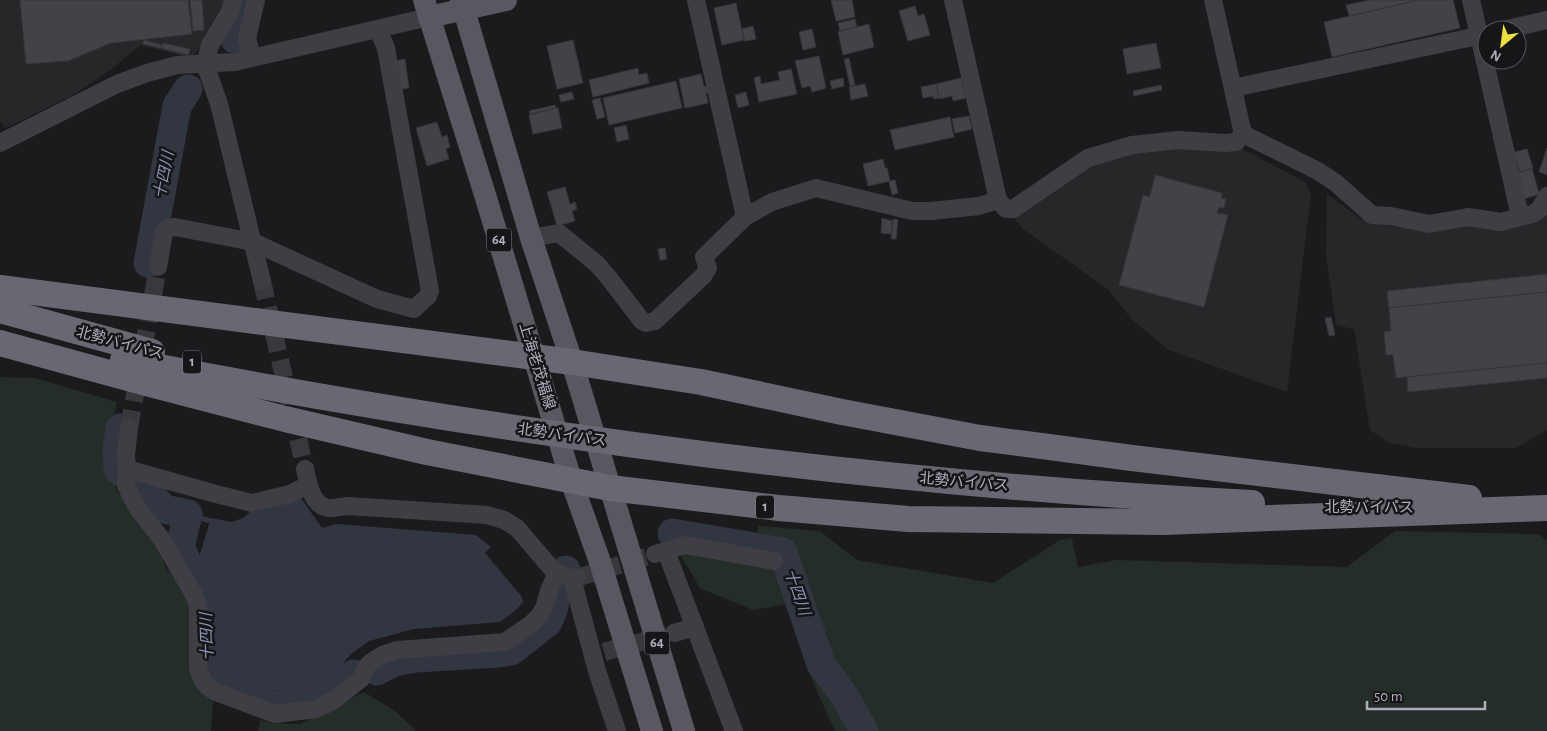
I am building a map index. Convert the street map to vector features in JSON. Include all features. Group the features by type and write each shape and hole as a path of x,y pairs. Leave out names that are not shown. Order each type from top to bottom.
{"highway":[{"path":"0,288 535,356 702,382 842,412 980,438 1142,460 1547,507"},
{"name":"北勢バイパス","path":"0,310 146,351 386,407"},
{"name":"北勢バイパス","path":"0,335 150,366 386,407 503,426 765,462 898,476 1168,499 1322,507 1547,507"},
{"name":"1","path":"0,343 294,421 426,452 610,488 779,508 908,519 1163,522 1547,507"}],"main road":[{"path":"427,9 506,0"},
{"name":"64","path":"463,5 531,238 572,362 684,731"},
{"name":"上海老茂福線","path":"427,9 535,356 571,480 600,562 652,731"}],"street":[{"path":"233,0 230,12 210,45 205,64 219,104 262,281"},
{"path":"252,58 247,38 256,0"},
{"path":"696,0 745,217"},
{"path":"952,0 998,200 1006,209 1013,209 1088,158 1132,145 1178,140 1236,142 1243,134"},
{"path":"1213,0 1243,134"},
{"path":"1471,0 1478,20"},
{"path":"0,143 117,84 147,73 177,65 235,62 378,29 427,9"},
{"path":"1527,25 1547,20"},
{"path":"158,267 164,232 168,228 176,227 253,242 377,299 414,309 428,296 430,291 386,48 378,29"},
{"path":"1233,88 1477,35"},
{"path":"1490,70 1520,216"},
{"path":"1243,134 1318,171 1372,215 1391,216 1429,224 1468,217 1500,222 1532,214 1539,210 1547,196"},
{"path":"531,238 560,234 597,264 642,321 646,323 655,321 703,276 708,268 704,257 745,217 772,202 816,188 912,211 980,206 998,200"},
{"path":"129,428 126,456 126,486 139,510 163,541 194,595 198,606 198,669 203,681 216,692 271,714 285,714 316,709 328,704 362,678 366,667 371,662 382,655 397,650 505,642 540,616 553,579 567,576"},
{"path":"127,469 252,503 290,494 307,477 316,501 328,508 348,506 487,515 504,520 517,528 552,569 567,576 598,654 597,672 618,731"},
{"path":"734,731 695,627 660,552 685,545 774,561"},
{"path":"674,633 695,627"}],"shaded area":[{"path":"0,0 226,0 218,24 193,56 188,57 141,45 110,70 72,96 6,128 0,121"},
{"path":"1237,146 1305,182 1311,194 1287,392 1169,350 1132,320 1109,290 1023,229 1013,217 1086,163 1136,149"},
{"path":"1327,194 1361,219 1395,221 1429,228 1547,206 1547,430 1516,448 1416,448 1390,443 1370,430 1354,329 1336,325 1326,256"},
{"path":"0,377 35,378 117,402 108,445 112,474 117,492 142,520 157,543 166,568 185,592 213,700 211,731 0,731"},
{"path":"301,498 322,528 337,524 476,535 491,547 485,553 522,597 523,602 500,622 414,629 369,641 351,654 336,672 321,681 295,691 273,690 227,674 223,669 219,653 219,603 215,589 199,557 211,518 232,522 243,518 252,510"},
{"path":"758,526 820,531 857,560 993,583 1060,540 1072,538 1078,567 1116,560 1347,567 1395,531 1538,534 1547,540 1547,731 835,731 809,673 814,663 806,618 788,604 753,610 700,588 671,539 758,541"},
{"path":"364,692 395,711 416,731 258,731 260,720 271,723 301,724"}],"building":[{"path":"20,0 188,0 192,34 111,43 68,61 26,64"},
{"path":"190,0 202,0 204,30 193,31"},
{"path":"831,0 852,0 855,17 836,21"},
{"path":"1370,0 1419,0 1349,16 1346,5"},
{"path":"1419,0 1453,0 1460,28 1332,57 1324,22"},
{"path":"736,3 744,40 722,45 714,8"},
{"path":"915,6 918,16 924,14 930,35 908,41 899,11"},
{"path":"855,19 857,27 840,31 838,23"},
{"path":"869,24 874,47 843,55 838,32"},
{"path":"753,26 756,39 745,41 742,29"},
{"path":"812,29 816,47 803,50 799,32"},
{"path":"144,40 162,45 161,48 143,44"},
{"path":"573,40 583,83 557,89 547,46"},
{"path":"163,43 190,49 188,55 161,48"},
{"path":"1156,43 1161,68 1127,74 1123,49"},
{"path":"819,56 826,88 812,92 810,86 802,88 795,61"},
{"path":"849,58 855,86 850,86 844,59"},
{"path":"405,59 409,88 400,89 395,61"},
{"path":"638,68 639,75 647,73 649,83 593,97 589,80"},
{"path":"791,69 797,94 759,102 754,78 760,76 761,84 780,80 778,72"},
{"path":"701,74 704,87 706,86 708,92 706,93 708,103 685,108 679,79"},
{"path":"843,78 844,86 832,89 830,81"},
{"path":"961,78 966,98 953,101 952,96 939,99 936,84"},
{"path":"676,81 682,108 609,125 603,98"},
{"path":"865,84 868,96 851,100 849,87"},
{"path":"936,84 939,98 934,99 933,96 923,98 921,87"},
{"path":"1161,85 1162,90 1134,96 1133,91"},
{"path":"572,92 574,99 561,102 559,95"},
{"path":"746,92 749,105 738,108 735,95"},
{"path":"600,98 605,117 597,119 592,100"},
{"path":"555,105 556,108 530,114 529,111"},
{"path":"558,108 562,128 533,134 529,115"},
{"path":"969,116 972,129 955,133 952,119"},
{"path":"950,117 954,137 895,150 890,130"},
{"path":"437,122 442,137 447,135 450,147 446,149 449,159 427,166 416,128"},
{"path":"626,125 629,139 617,142 614,128"},
{"path":"1547,148 1547,175 1539,172"},
{"path":"1527,149 1533,168 1520,172 1514,152"},
{"path":"883,159 890,181 868,186 863,164"},
{"path":"1532,168 1539,194 1524,199 1517,173"},
{"path":"1155,175 1222,193 1221,198 1226,199 1224,208 1219,207 1217,213 1228,215 1204,307 1119,285 1143,195 1150,197"},
{"path":"895,180 898,193 892,195 889,181"},
{"path":"565,187 570,204 575,202 577,209 572,211 575,221 557,226 547,192"},
{"path":"882,218 892,221 891,234 881,233"},
{"path":"893,219 898,220 896,239 891,239"},
{"path":"665,248 667,259 660,260 658,249"},
{"path":"1547,274 1547,292 1389,308 1387,291"},
{"path":"1547,292 1547,363 1396,378 1393,355 1386,355 1384,332 1391,331 1389,308"},
{"path":"1331,317 1335,335 1329,336 1325,318"},
{"path":"1547,363 1547,378 1408,392 1407,377"}],"waterway":[{"name":"十四川","path":"235,39 245,0"},
{"name":"十四川","path":"148,263 177,106 188,89"},
{"name":"十四川","path":"120,428 117,449 118,470 121,472"},
{"name":"十四川","path":"133,480 144,487 164,509 188,514 180,547 206,602 207,666 213,679 220,684 253,698 268,704 278,705 319,697 339,686 354,674"},
{"path":"188,514 210,521"},
{"name":"十四川","path":"672,533 783,552 821,664 845,697 864,731"},
{"name":"十四川","path":"377,671 394,662 416,658 511,651 548,622 553,610 559,583 566,570"}],"tunnel":[{"path":"129,428 158,267"},
{"path":"262,281 305,469"},
{"path":"577,578 655,554"},
{"path":"604,652 667,635"}]}
